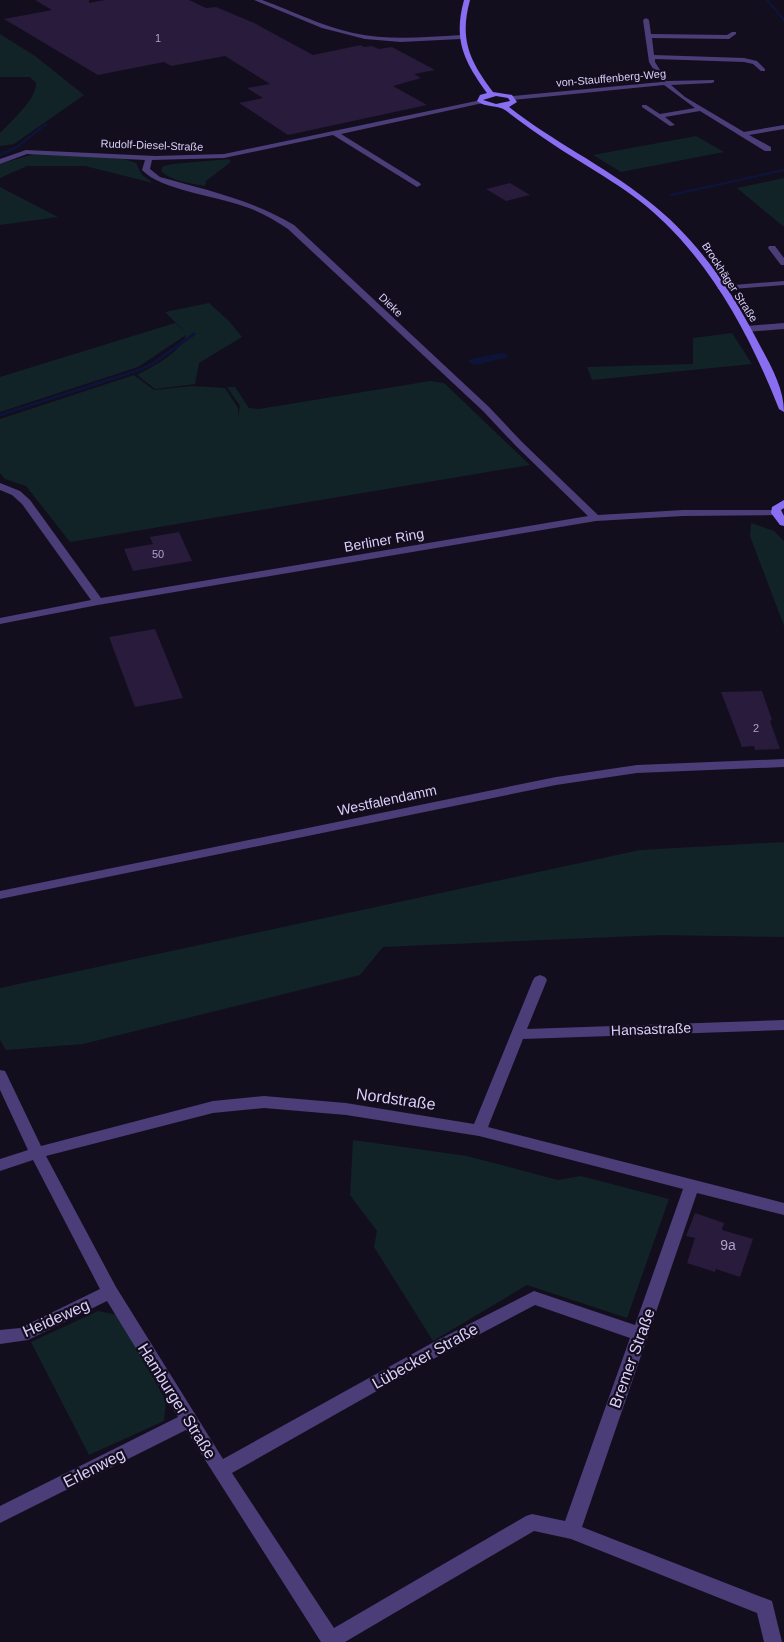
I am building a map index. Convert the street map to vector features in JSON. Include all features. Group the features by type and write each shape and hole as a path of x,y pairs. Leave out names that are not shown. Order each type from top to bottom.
{"street":[{"path":"257,0 363,37 390,40 461,37"},
{"path":"466,0 462,14 461,37 466,55 491,94"},
{"path":"646,20 652,62 665,83 700,109 768,149"},
{"path":"648,36 729,37 734,33"},
{"path":"652,57 744,60 755,62 763,70"},
{"name":"von-Stauffenberg-Weg","path":"513,98 604,87 712,81"},
{"path":"491,94 506,95 513,98 514,102 504,106 488,105 481,102 480,98 491,94"},
{"name":"Rudolf-Diesel-Straße","path":"0,162 26,152 65,152 149,159 224,156 481,102"},
{"name":"Brockhäger Straße","path":"504,106 547,139 608,175 647,203 680,232 696,250 747,329 773,380 784,409"},
{"path":"644,106 672,125"},
{"path":"658,116 700,109"},
{"path":"742,134 784,127"},
{"path":"334,134 417,185"},
{"name":"Dieke","path":"149,159 146,170 157,179 246,204 272,215 296,231 486,409 519,444 596,518"},
{"path":"772,248 784,263"},
{"path":"722,288 784,284"},
{"path":"747,329 784,326"},
{"path":"0,486 16,494 26,502 98,602"},
{"path":"784,503 776,509 776,514 784,523"},
{"name":"Berliner Ring","path":"0,621 98,602 596,518 683,513 776,514"},
{"name":"Westfalendamm","path":"0,895 556,781 637,769 784,763"},
{"path":"479,1130 540,980"},
{"name":"Hansastraße","path":"518,1034 784,1025"},
{"name":"Hamburger Straße","path":"0,1075 37,1153 110,1292 220,1470 331,1640 532,1522 570,1531"},
{"name":"Nordstraße","path":"0,1166 37,1153 213,1107 264,1102 346,1109 479,1130 784,1208"},
{"name":"Bremer Straße","path":"570,1531 692,1185"},
{"name":"Heideweg","path":"0,1337 22,1335 110,1292"},
{"name":"Lübecker Straße","path":"220,1470 430,1352 534,1298 640,1334"},
{"name":"Erlenweg","path":"0,1515 189,1420"},
{"path":"570,1531 765,1607 773,1642"}],"shaded area":[{"path":"0,34 35,56 84,95 14,144 0,146 0,133 28,103 36,83 30,77 0,77"},
{"path":"696,136 724,152 621,172 593,155"},
{"path":"37,153 124,159 136,163 142,175 153,183 85,166 27,166 0,178 0,164"},
{"path":"229,159 231,162 206,181 205,186 170,178 161,171 163,166 173,164"},
{"path":"784,178 784,227 737,188"},
{"path":"0,187 58,217 0,225"},
{"path":"209,303 229,321 242,337 199,363 195,384 155,389 137,375 172,353 183,342 186,335 138,367 0,412 0,377 175,323 187,334 165,312"},
{"path":"732,333 752,364 592,380 587,367 693,364 693,338"},
{"path":"134,375 154,390 193,386 225,388 238,408 238,417 240,406 227,387 235,387 249,408 259,409 430,381 444,383 530,465 70,542 26,486 5,479 0,473 0,419"},
{"path":"751,523 774,531 784,541 784,626 750,536"},
{"path":"784,842 784,937 661,935 383,947 360,975 83,1044 6,1050 0,1040 0,988 640,850"},
{"path":"353,1140 467,1156 558,1180 581,1176 669,1199 627,1318 527,1285 433,1341 374,1247 377,1231 350,1195"},
{"path":"98,1311 118,1315 166,1401 164,1421 89,1455 31,1342"}],"water":[{"path":"504,353 509,357 477,365 470,363 468,360"}],"building":[{"path":"35,0 89,0 89,3 105,0 189,0 206,8 216,7 254,23 313,55 361,45 379,49 392,47 435,70 414,74 421,78 393,86 427,105 288,135 239,103 263,98 247,88 270,84 225,56 171,66 164,62 98,75 4,19 52,10"},
{"path":"510,183 530,195 506,201 486,189"},
{"path":"179,532 192,561 133,571 124,549 153,544 150,537"},
{"path":"155,629 183,698 135,707 109,637"},
{"path":"762,691 780,749 755,750 754,746 742,747 721,692"},
{"path":"695,1213 724,1223 722,1230 753,1239 740,1277 716,1269 715,1272 687,1263 695,1238 686,1236"}],"waterway":[{"path":"767,0 784,20"},
{"path":"0,155 17,147 46,124"},
{"path":"671,195 784,170"},
{"path":"0,415 139,370 152,364 194,334"}]}
